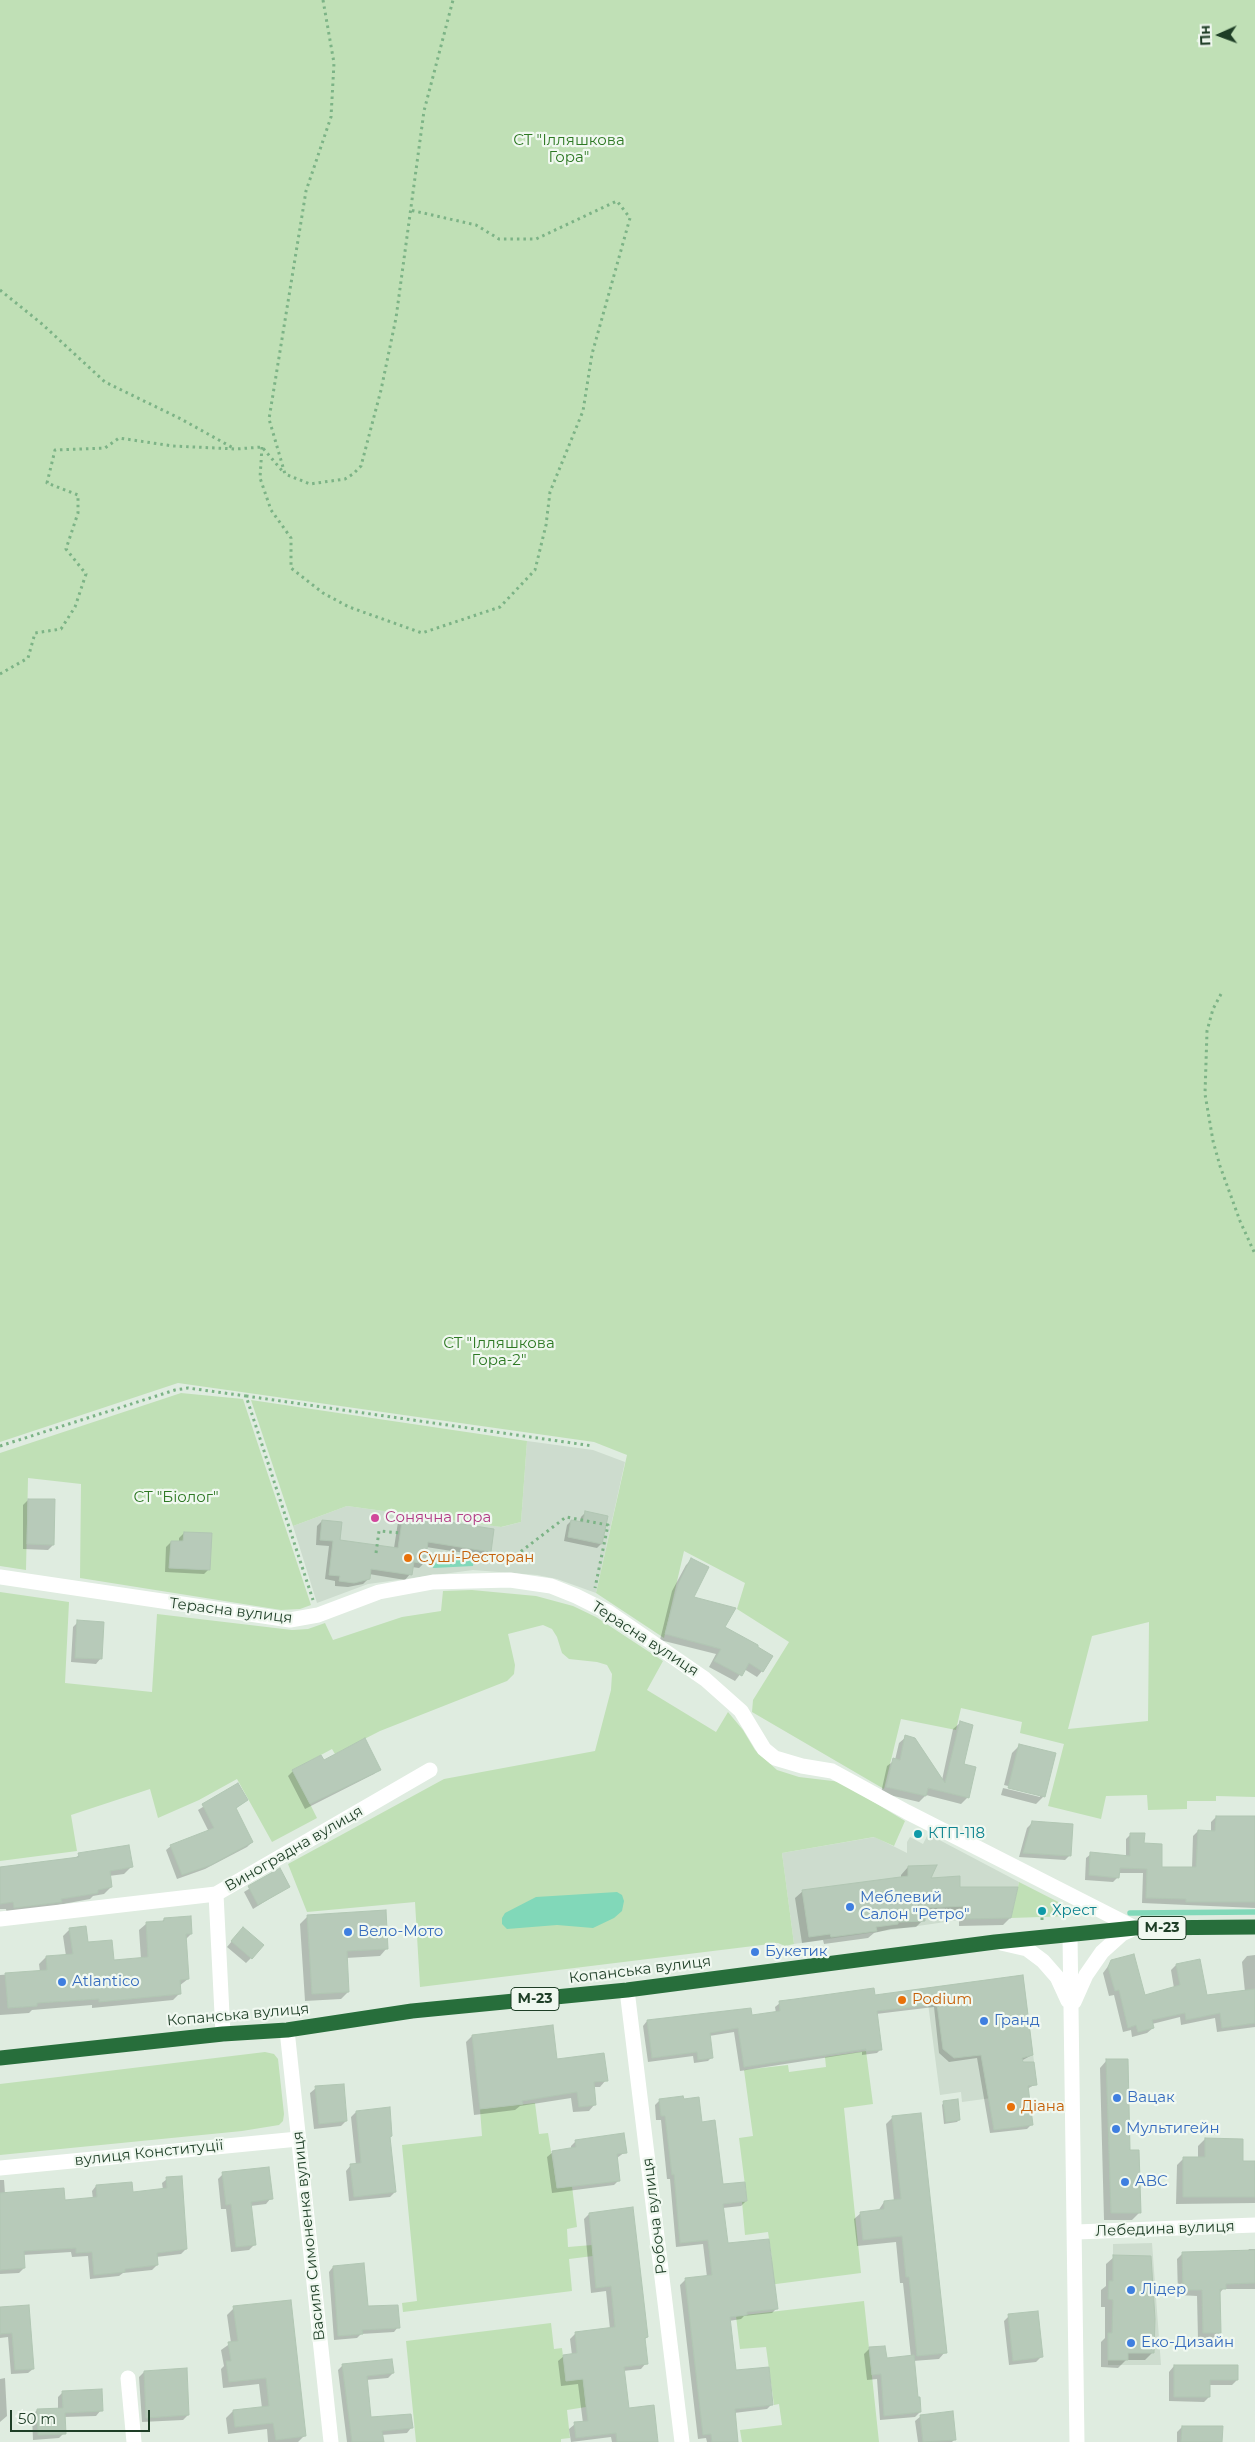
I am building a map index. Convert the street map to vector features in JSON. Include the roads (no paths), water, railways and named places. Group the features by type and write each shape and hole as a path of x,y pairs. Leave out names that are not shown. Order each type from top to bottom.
{"highway":[{"name":"Копанська вулиця","path":"0,2058 223,2034 286,2030 412,2011 627,1990 995,1942 1135,1928 1255,1926"}],"street":[{"name":"Терасна вулиця","path":"0,1577 290,1620 318,1615 379,1592 433,1582 462,1580 532,1582 576,1596 613,1616 724,1694 741,1711 764,1749 776,1758 794,1765 832,1771 907,1812 1135,1928"},
{"name":"Виноградна вулиця","path":"0,1919 216,1894 430,1770"},
{"path":"216,1894 223,2034"},
{"path":"1071,2008 1086,1975 1102,1952 1122,1934 1135,1928"},
{"path":"1070,1935 1076,2232 1077,2442"},
{"path":"995,1942 1026,1949 1043,1960 1057,1977 1071,2008"},
{"name":"Робоча вулиця","path":"627,1990 682,2442"},
{"name":"Василя Симоненка вулиця","path":"286,2030 331,2442"},
{"name":"вулиця Конституції","path":"0,2168 298,2139"},
{"name":"Лебедина вулиця","path":"1076,2232 1255,2225"},
{"path":"128,2378 134,2442"}],"waterway":[{"path":"1130,1913 1255,1912"}],"place":[{"name":"Сонячна гора","path":"375,1518"},
{"name":"Суші-Ресторан","path":"408,1558"},
{"name":"КТП-118","path":"918,1834"},
{"name":"Меблевий Салон \"Ретро\"","path":"850,1907"},
{"name":"Хрест","path":"1042,1911"},
{"name":"Вело-Мото","path":"348,1932"},
{"name":"Букетик","path":"755,1952"},
{"name":"Atlantico","path":"62,1982"},
{"name":"Podium","path":"902,2000"},
{"name":"Гранд","path":"984,2021"},
{"name":"Вацак","path":"1117,2098"},
{"name":"Діана","path":"1011,2107"},
{"name":"Мультигейн","path":"1116,2129"},
{"name":"ABC","path":"1125,2182"},
{"name":"Лідер","path":"1131,2290"},
{"name":"Еко-Дизайн","path":"1131,2343"}],"park label":[{"name":"СТ \"Ілляшкова Гора\"","path":"569,150"},
{"name":"СТ \"Ілляшкова Гора-2\"","path":"499,1352"},
{"name":"СТ \"Біолог\"","path":"176,1498"}]}
